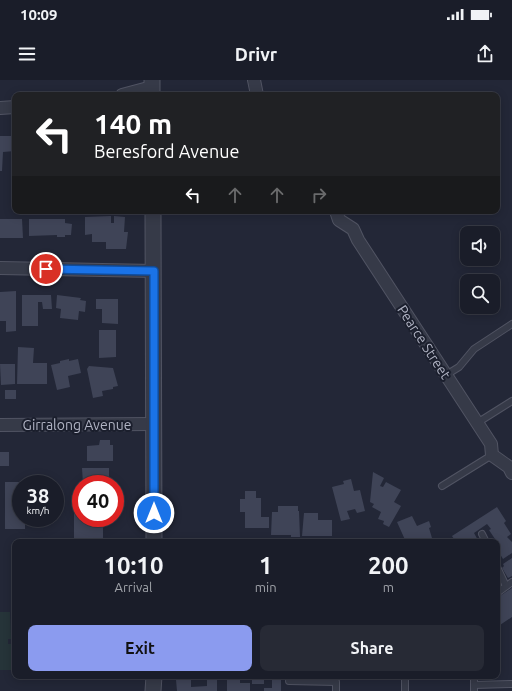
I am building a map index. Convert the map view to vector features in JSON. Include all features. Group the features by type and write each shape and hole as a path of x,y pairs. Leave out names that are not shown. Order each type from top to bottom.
{"street":[{"path":"254,80 256,92"},
{"path":"133,92 152,87"},
{"path":"0,108 12,108"},
{"path":"153,214 154,539"},
{"name":"Pearce Street","path":"337,214 339,220 354,229 358,240 491,444 492,455"},
{"path":"0,268 154,271"},
{"name":"Girralong Avenue","path":"0,425 154,424"},
{"path":"492,455 509,467 512,473"},
{"path":"153,691 154,679"}],"lane":[{"path":"446,375 459,367 474,349 512,324"},
{"path":"477,422 512,401"},
{"path":"442,486 492,455"},
{"path":"482,534 484,539"},
{"path":"500,573 506,586"},
{"path":"500,591 512,582"},
{"path":"405,679 405,691"},
{"path":"289,681 336,682 336,691"},
{"path":"474,688 512,684"}],"shaded area":[{"path":"0,612 10,612 11,639 8,639 8,644 12,644 12,670 0,670"}],"building":[{"path":"0,136 12,136 12,151 3,152 2,171 0,171"},
{"path":"111,216 111,223 114,223 114,216 125,217 124,232 128,232 126,249 106,249 106,242 92,242 92,234 85,235 85,217"},
{"path":"0,219 22,219 23,238 0,238"},
{"path":"29,219 65,219 65,223 72,224 71,235 65,235 65,237 57,237 57,235 29,236"},
{"path":"16,291 16,331 6,332 6,321 0,321 0,292"},
{"path":"22,295 51,295 52,309 43,309 42,302 38,302 38,326 22,326"},
{"path":"57,295 81,298 80,300 86,301 85,312 79,311 78,320 60,318 61,309 56,308"},
{"path":"96,299 118,299 118,324 102,323 102,309 96,309"},
{"path":"99,330 116,330 116,357 99,358"},
{"path":"18,347 34,348 33,363 47,363 47,384 17,384"},
{"path":"69,359 69,361 78,359 81,373 68,376 70,387 57,390 51,365"},
{"path":"0,364 15,364 15,384 1,385"},
{"path":"89,366 113,368 118,386 113,387 113,389 102,391 103,396 93,398 87,369"},
{"path":"5,390 16,390 16,399 5,399"},
{"path":"100,440 110,440 110,445 113,445 113,461 87,461 87,446 99,445"},
{"path":"0,452 9,452 9,466 0,466"},
{"path":"82,468 109,468 109,475 82,475"},
{"path":"373,472 384,478 380,486 383,487 386,482 401,490 394,502 401,506 389,527 383,524 384,521 378,519 381,512 372,507 374,504 370,502"},
{"path":"351,479 354,491 360,490 365,511 357,513 355,509 347,511 350,519 341,521 332,487 344,484 343,481"},
{"path":"5,482 12,482 12,527 25,527 25,529 5,529"},
{"path":"245,491 256,491 256,498 261,498 261,517 269,517 269,528 245,528 245,512 240,512 240,499 245,499"},
{"path":"278,506 298,506 300,537 291,537 291,535 271,535 272,512 278,512"},
{"path":"497,507 506,521 504,523 511,534 507,537 512,542 512,553 503,559 500,554 500,539 495,539 487,524 474,533 477,539 454,539 452,536"},
{"path":"304,513 318,513 318,520 332,520 332,536 302,536"},
{"path":"412,516 417,526 429,521 431,527 429,528 432,538 405,539 397,522"},
{"path":"74,527 103,527 103,539 74,539"},
{"path":"512,558 512,576 508,578 502,568 504,566 503,564"},
{"path":"512,588 512,617 500,625 501,598 500,596"},
{"path":"207,679 217,680 217,691 177,691 176,680 191,680 191,687 207,686"},
{"path":"240,679 240,683 250,683 250,691 227,691 227,680"},
{"path":"252,679 264,679 264,684 252,684"},
{"path":"272,680 281,680 281,691 264,691 264,688 272,688"}],"route":[{"path":"46,269 154,271 154,513"}]}
